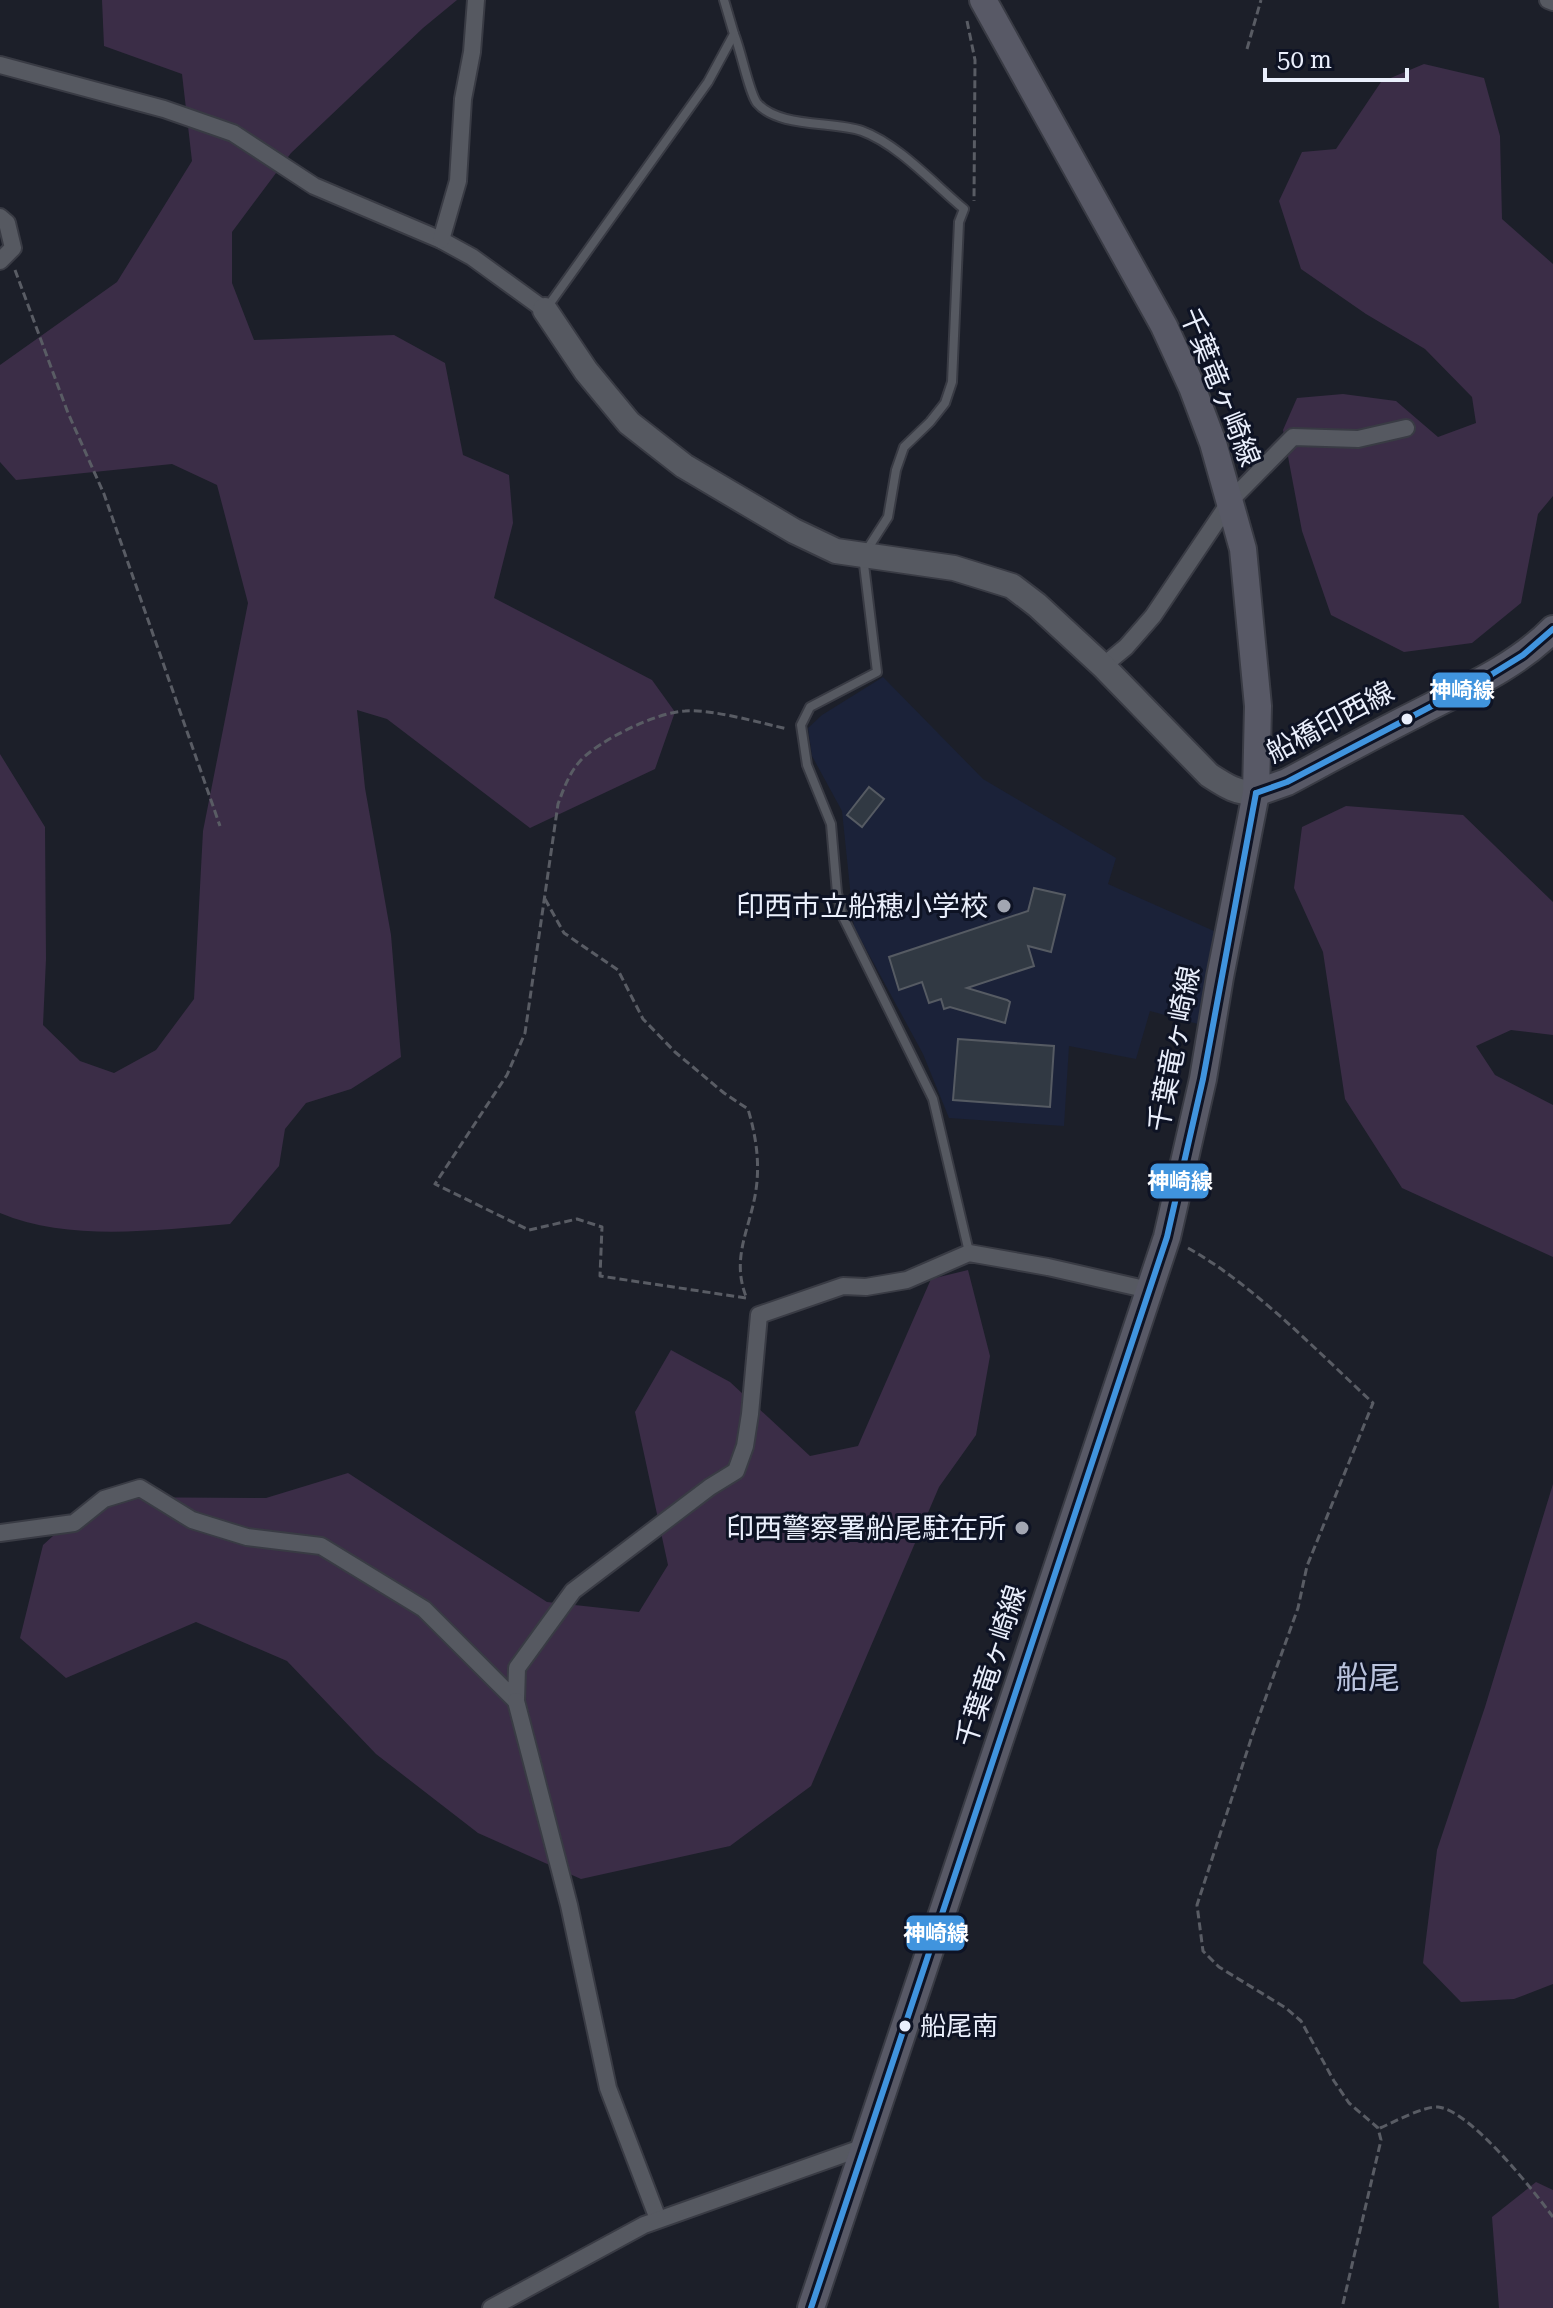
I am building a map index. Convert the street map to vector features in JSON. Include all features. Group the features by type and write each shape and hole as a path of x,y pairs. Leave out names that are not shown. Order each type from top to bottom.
{"main road":[{"name":"千葉竜ヶ崎線","path":"811,2308 1167,1237 1203,1079 1256,793 1258,706 1243,549 1231,500 1192,387 1164,326 975,8"},
{"name":"船橋印西線","path":"1256,793 1287,782 1475,683 1512,662 1553,629"}],"street":[{"path":"441,240 458,181 463,99 472,52 476,0"},
{"path":"1,68 164,109 233,133 314,186 441,240 472,257 545,310 586,371 629,423 673,457 794,531 836,551 954,568 1012,586 1103,666 1209,775 1229,789 1256,793"},
{"path":"0,217 7,223 13,248 4,257"},
{"path":"1103,666 1126,647 1153,616 1231,500 1293,437 1358,439 1406,428"},
{"path":"658,2219 608,2088 562,1875 516,1701 517,1668 573,1591 710,1487 736,1471 745,1446 750,1414 759,1315 843,1286 866,1287 907,1280 969,1253 1149,1290"},
{"path":"0,1533 74,1523 104,1499 140,1488 192,1520 247,1537 321,1546 424,1609 516,1701"},
{"path":"491,2308 658,2219 864,2147"}],"lane":[{"path":"724,0 756,103 779,118 847,127 881,139 964,209 959,222 952,382 945,403 904,447 896,470 888,517 863,556 877,672 810,707 800,731 807,765 831,824 837,893 843,917 933,1099 969,1253"},
{"path":"545,310 708,82 734,34"}],"path":[{"path":"1247,49 1261,0"},
{"path":"964,209 974,207 975,8"},
{"path":"4,257 104,494 220,826"},
{"path":"746,1298 600,1276 602,1227 577,1219 529,1230 435,1184 507,1075 525,1033 558,804 567,779 582,759 601,745 658,716 685,711 800,731"},
{"path":"545,899 564,933 618,970 643,1019 664,1041 724,1093 748,1109 758,1160 756,1190 741,1249 739,1276 746,1298 759,1315"},
{"path":"1167,1237 1221,1269 1287,1323 1373,1403 1307,1566 1298,1608 1197,1905 1203,1951 1219,1967 1286,2008 1301,2021 1349,2103 1378,2128 1381,2140 1342,2308"},
{"path":"1378,2128 1437,2106 1454,2113 1503,2155 1553,2217"}],"shaded area":[{"path":"102,0 457,0 423,28 291,153 232,232 232,283 254,340 394,335 445,363 463,455 509,475 513,523 494,598 652,680 675,712 655,769 530,828 387,719 357,710 365,788 391,935 401,1057 351,1089 306,1103 285,1129 279,1166 230,1224 114,1232 55,1228 0,1213 0,754 45,827 43,1025 80,1061 114,1073 156,1050 194,999 203,831 248,603 217,485 172,464 16,480 0,462 0,365 117,282 192,161 182,74 104,46"},
{"path":"1424,64 1484,78 1500,136 1502,219 1553,264 1553,496 1538,514 1521,603 1472,643 1404,652 1331,615 1302,531 1283,430 1297,398 1343,394 1396,401 1438,437 1476,423 1472,397 1425,349 1366,314 1301,269 1279,201 1302,152 1336,149 1381,82"},
{"name":"印西市立船穂小学校","path":"883,677 983,779 1116,858 1108,884 1214,931 1198,1024 1150,1011 1136,1059 1069,1046 1064,1126 949,1118 923,1054 854,927 842,811 812,756 808,728 822,715"},
{"path":"1346,806 1463,815 1553,902 1553,1035 1511,1030 1476,1046 1495,1075 1553,1105 1553,1257 1402,1188 1345,1099 1323,952 1294,888 1302,827"},
{"path":"968,1270 990,1356 976,1435 939,1487 811,1786 730,1846 581,1879 478,1833 376,1754 287,1661 196,1622 66,1678 20,1638 43,1545 96,1497 266,1498 348,1473 547,1602 639,1612 668,1565 635,1412 671,1350 730,1382 810,1456 858,1446 931,1279"},
{"path":"1553,1484 1553,1984 1514,1999 1461,2002 1423,1963 1437,1850 1485,1707"},
{"path":"1536,2182 1553,2190 1553,2308 1499,2308 1492,2217"}],"building":[{"path":"869,787 884,799 862,827 847,815"},
{"path":"1034,888 1065,895 1051,952 1028,946 1034,966 967,988 1010,1002 1005,1023 950,1007 944,1009 941,999 929,1003 922,982 899,990 889,957 1028,911"},
{"path":"958,1039 1054,1046 1050,1107 953,1100"}],"transit line":[{"name":"神崎線","path":"1256,793 1287,782 1489,676 1523,655 1553,629"},
{"name":"神崎線","path":"811,2308 1167,1237 1203,1079 1256,793"}],"place":[{"name":"印西市立船穂小学校","path":"1004,906"},
{"name":"印西警察署船尾駐在所","path":"1022,1528"},
{"name":"船尾南","path":"905,2026"}],"district":[{"name":"船尾","path":"1368,1678"}]}
